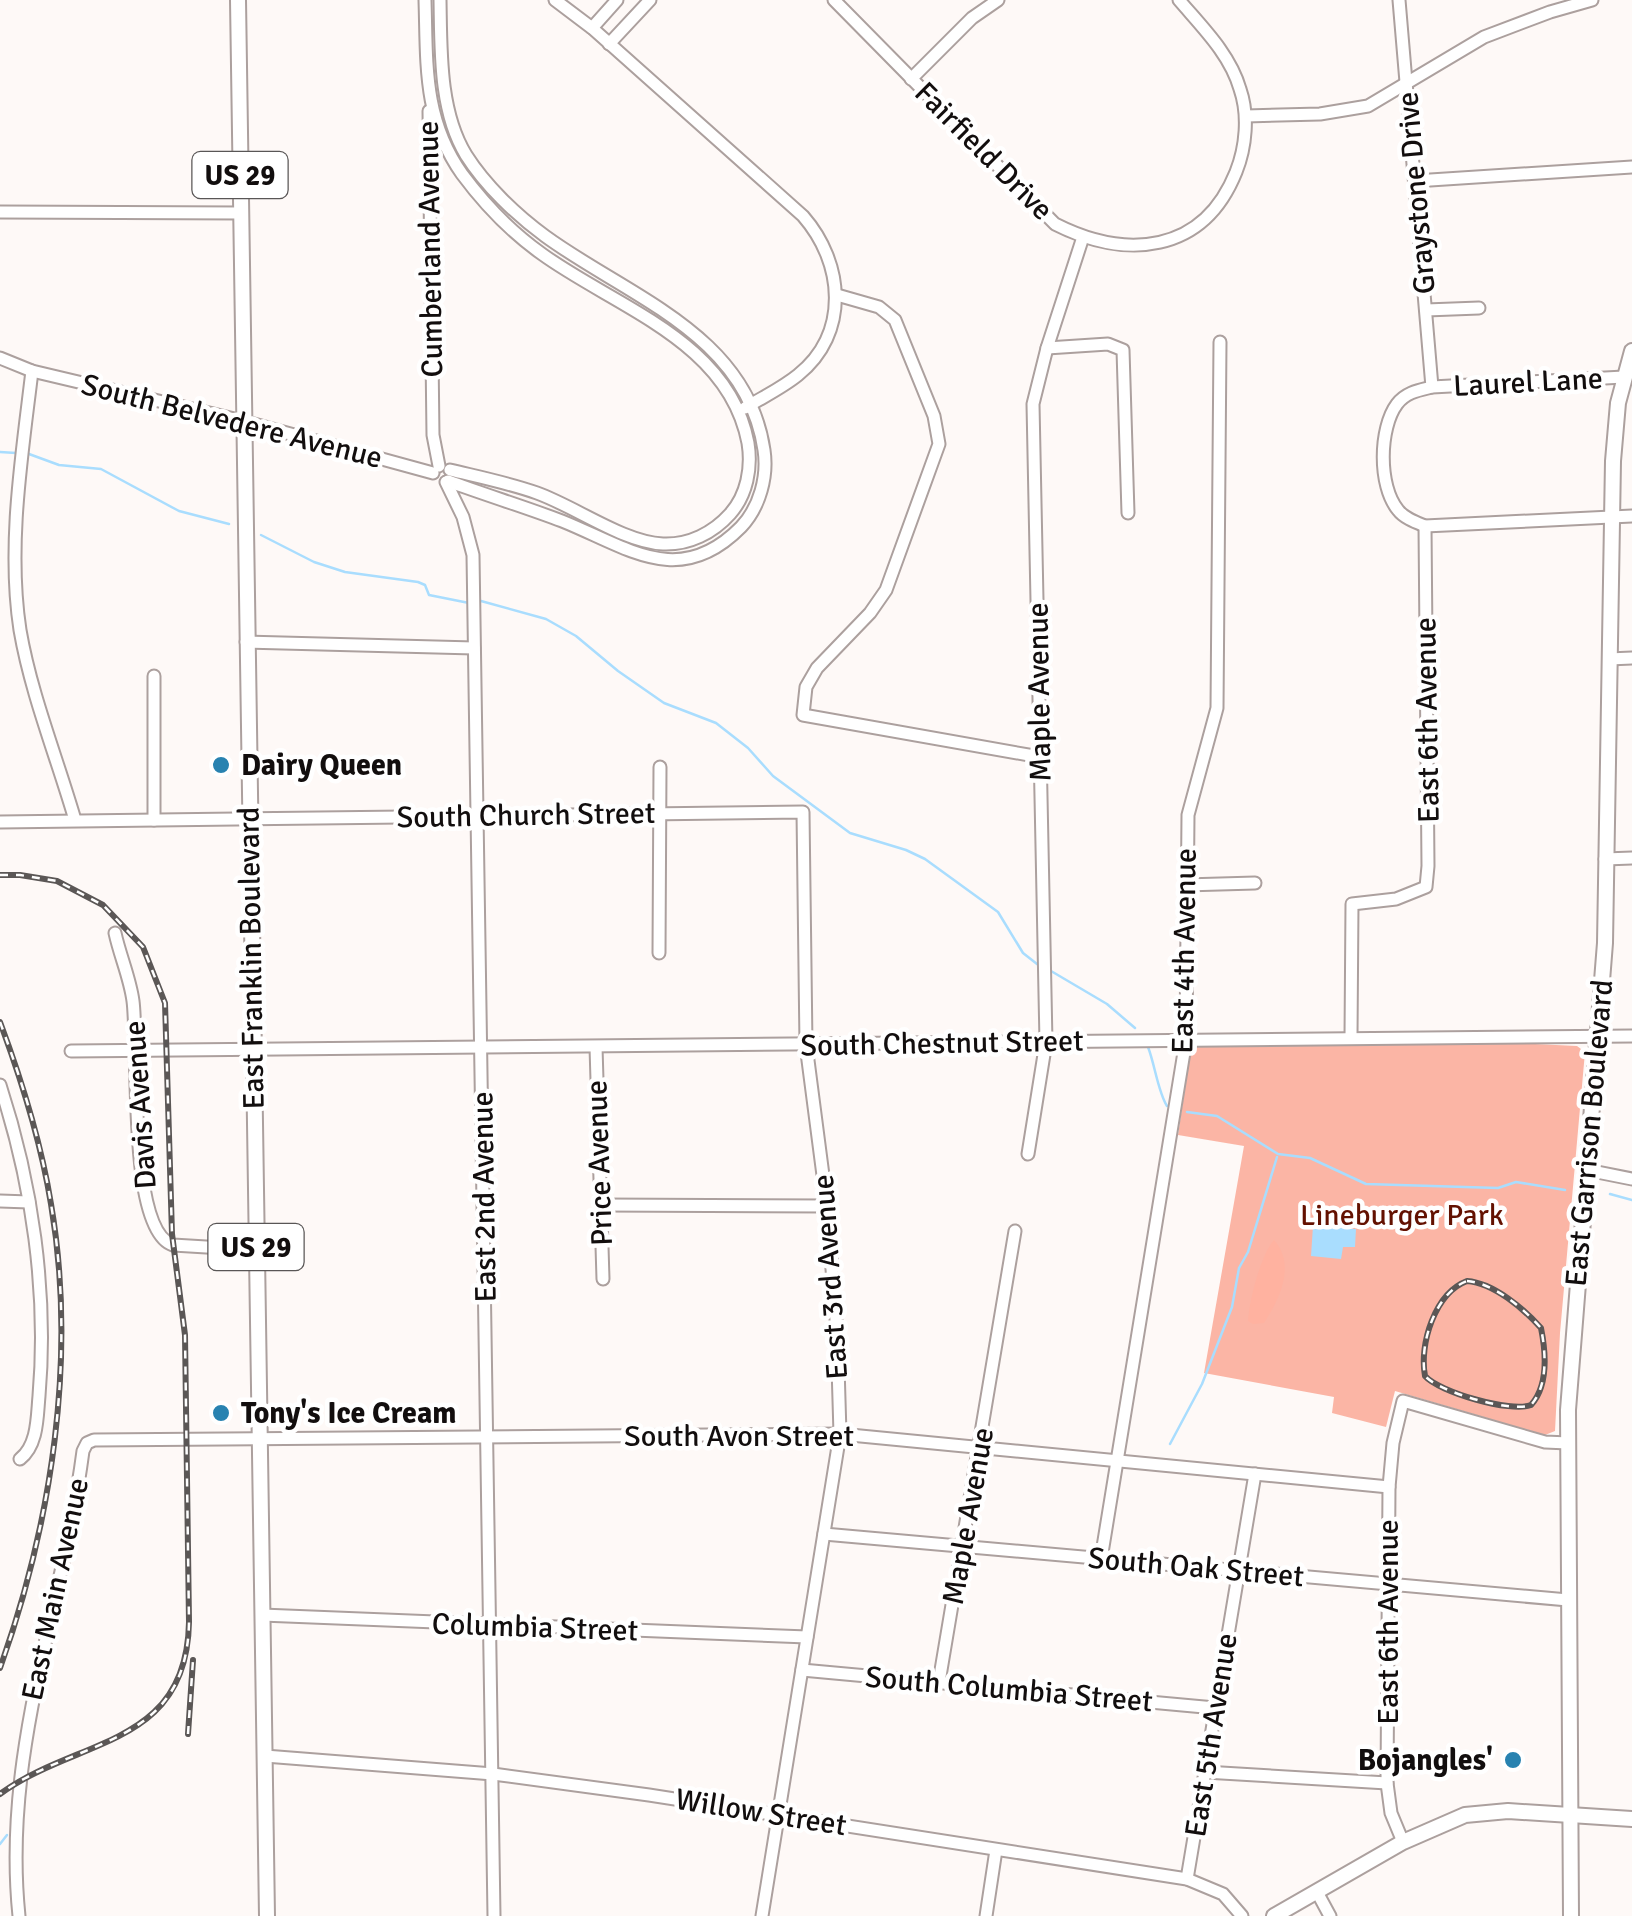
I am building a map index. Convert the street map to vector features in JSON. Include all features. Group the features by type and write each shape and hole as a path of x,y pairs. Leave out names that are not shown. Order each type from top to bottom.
{"main road":[{"name":"East Franklin Boulevard","path":"238,0 266,1916"},
{"name":"East Garrison Boulevard","path":"1571,1916 1568,1443 1572,1333 1598,1036 1606,858 1615,421 1632,351"},
{"path":"1274,1916 1444,1822 1482,1812 1632,1819"}],"street":[{"name":"South Belvedere Avenue","path":"0,358 32,371 443,474 537,493 647,542 686,542 707,534 726,518 746,485 749,451 737,412 708,368 666,330 544,256 500,219 448,152 428,98 425,0"},
{"name":"South Belvedere Avenue","path":"440,0 445,90 454,128 466,154 544,236 689,327 728,368 759,425 765,454 765,475 749,517 716,547 667,560 642,557 443,474"},
{"path":"555,0 592,28 803,216 831,261 836,295 828,337 795,378 737,412"},
{"path":"592,28 617,0"},
{"path":"609,44 650,0"},
{"name":"Fairfield Drive","path":"834,0 1056,224 1083,237 1135,245 1190,232 1212,213 1234,176 1243,150 1246,116 1240,88 1226,58 1179,0"},
{"path":"911,80 972,18 998,0"},
{"name":"Graystone Drive","path":"1399,0 1432,386"},
{"path":"1246,116 1355,110 1383,99 1484,37 1592,0"},
{"name":"Cumberland Avenue","path":"440,33 428,98 433,434 443,474"},
{"path":"1415,182 1632,167"},
{"path":"0,212 241,213"},
{"name":"Maple Avenue","path":"1028,1154 1046,1042 1032,404 1083,237"},
{"path":"836,295 880,307 895,320 934,416 939,444 886,590 870,613 817,668 806,687 804,714 1040,758"},
{"path":"1426,310 1480,308"},
{"name":"East 4th Avenue","path":"1102,1559 1186,1040 1189,803 1217,708 1220,342"},
{"path":"1046,348 1108,344 1123,350 1128,514"},
{"path":"32,371 16,544 18,612 26,654 75,820"},
{"name":"Laurel Lane","path":"1432,386 1624,378"},
{"path":"1432,386 1408,394 1397,404 1385,444 1385,473 1392,501 1400,513 1425,526 1632,516"},
{"name":"East 2nd Avenue","path":"443,474 466,526 473,556 494,1916"},
{"name":"East 6th Avenue","path":"1350,1038 1352,904 1396,899 1426,887 1425,526"},
{"path":"246,642 474,648"},
{"path":"1609,658 1632,658"},
{"path":"154,676 154,820"},
{"path":"659,953 660,767"},
{"name":"South Church Street","path":"0,822 803,812"},
{"name":"East 3rd Avenue","path":"762,1916 840,1434 828,1206 806,1044 803,812"},
{"path":"1606,858 1632,858"},
{"path":"1185,884 1255,883"},
{"name":"Davis Avenue","path":"116,934 133,1001 137,1122 145,1192 155,1230 173,1246 256,1250"},
{"name":"South Chestnut Street","path":"71,1051 1632,1036"},
{"name":"Price Avenue","path":"596,1047 603,1279"},
{"path":"0,1085 29,1202 40,1304 40,1379 34,1439 20,1460"},
{"path":"1587,1170 1632,1179"},
{"path":"0,1201 29,1202"},
{"path":"600,1205 828,1206"},
{"name":"Maple Avenue","path":"940,1682 1015,1230"},
{"name":"East 6th Avenue","path":"1403,1842 1391,1814 1388,1783 1388,1585 1389,1487 1393,1444 1403,1402 1545,1442 1568,1443"},
{"name":"South Avon Street","path":"88,1442 840,1434 1389,1487"},
{"name":"East Main Avenue","path":"19,1916 15,1840 20,1764 31,1698 68,1547 83,1451 88,1442"},
{"name":"East 5th Avenue","path":"1187,1879 1255,1474"},
{"name":"South Oak Street","path":"824,1534 1568,1600"},
{"name":"Columbia Street","path":"262,1615 807,1637"},
{"name":"South Columbia Street","path":"802,1670 1215,1708"},
{"name":"Willow Street","path":"265,1756 493,1774 778,1814 1187,1879 1223,1894 1242,1916"},
{"path":"1205,1772 1388,1783"},
{"path":"986,1916 996,1850"},
{"path":"1317,1892 1330,1916"}],"green space":[{"name":"Lineburger Park","path":"1496,1042 1577,1046 1585,1052 1555,1431 1545,1435 1395,1391 1386,1427 1332,1413 1334,1397 1204,1373 1244,1146 1178,1135 1191,1047"}],"shaded area":[{"path":"1274,1240 1284,1260 1283,1282 1264,1323 1253,1324 1248,1321 1253,1290"}],"water":[{"path":"1313,1226 1356,1229 1355,1247 1343,1247 1341,1259 1311,1256"}],"waterway":[{"path":"0,452 16,453"},
{"path":"29,454 59,465 101,469 179,511 229,524"},
{"path":"261,535 314,562 345,572 418,582 425,585 429,595 469,603"},
{"path":"481,601 546,619 576,636 664,703 716,723 748,748 773,776 850,833 925,859 998,912 1023,953 1037,964"},
{"path":"1051,971 1107,1004 1135,1028"},
{"path":"1148,1047 1167,1106"},
{"path":"1187,1112 1217,1116 1278,1154 1310,1158 1366,1184 1498,1188 1516,1182 1565,1190"},
{"path":"1170,1444 1202,1384 1232,1307 1239,1268 1248,1252 1277,1157"},
{"path":"1610,1194 1632,1200"},
{"path":"0,1844 7,1835"}],"railway":[{"path":"0,875 57,881 103,905 143,947 165,1003 172,1234 185,1335 189,1622 184,1663 170,1694 149,1717 123,1734 30,1775 0,1794"},
{"path":"0,1022 30,1112 47,1181 61,1321 60,1380 46,1498 34,1556 0,1668"},
{"path":"1467,1281 1498,1292 1541,1328 1543,1379 1531,1405 1508,1406 1476,1400 1425,1376 1425,1349 1432,1321 1446,1296 1467,1281"},
{"path":"188,1734 193,1660"}],"place":[{"name":"Dairy Queen","path":"221,765"},
{"name":"Tony's Ice Cream","path":"221,1413"},
{"name":"Bojangles'","path":"1513,1760"}]}
